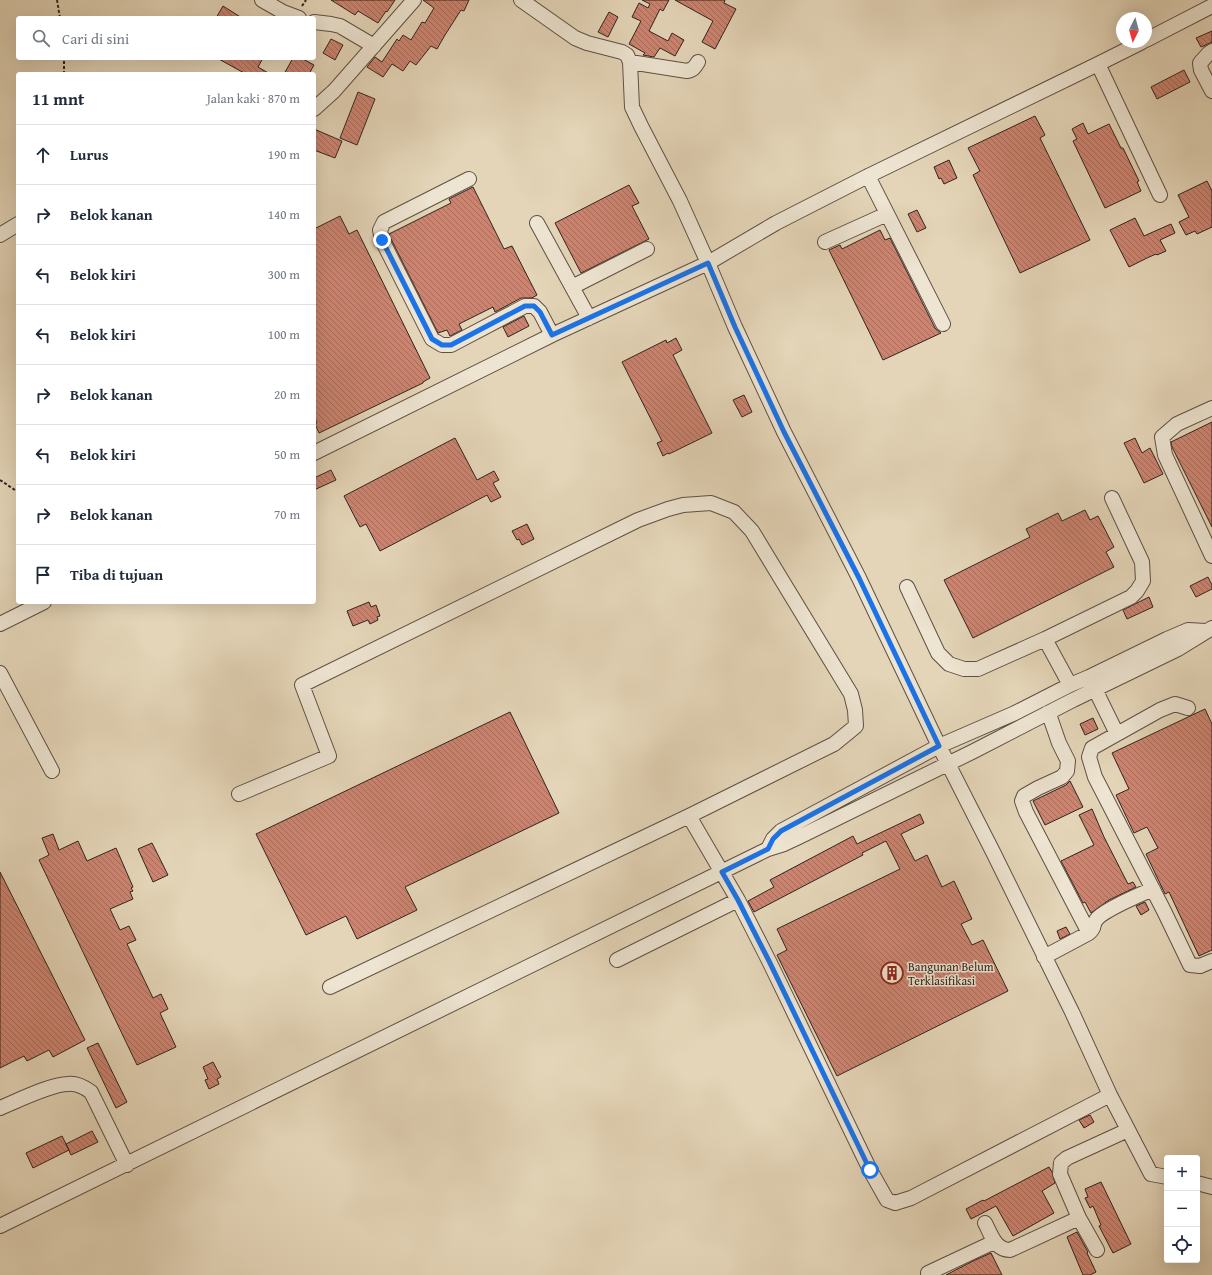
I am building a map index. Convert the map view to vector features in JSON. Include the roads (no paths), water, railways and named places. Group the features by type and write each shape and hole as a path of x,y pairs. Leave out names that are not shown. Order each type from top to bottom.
{"street":[{"path":"262,0 283,12 294,16"},
{"path":"316,107 334,91 414,0"},
{"path":"521,0 575,38 587,43 622,52 627,55 630,62 632,107 680,201 735,327 784,432 859,578 939,746 1072,1012 1110,1095 1151,1174 1164,1176"},
{"path":"1152,37 1212,6"},
{"path":"316,22 340,26 374,46"},
{"path":"316,452 552,335 708,263 776,223 868,176 1130,48"},
{"path":"1212,51 1200,63 1201,70 1212,91"},
{"path":"630,62 687,70 692,70 698,62"},
{"path":"1098,64 1160,195"},
{"path":"868,176 943,324"},
{"path":"469,179 384,222 380,230 382,240 432,339 442,345 451,345 525,306 534,306 540,312 552,335"},
{"path":"825,242 887,214"},
{"path":"537,223 589,318"},
{"path":"0,235 16,225"},
{"path":"572,287 648,249"},
{"path":"1212,408 1177,424 1162,437 1165,455 1212,556"},
{"path":"907,587 938,653 949,664 964,669 978,669 1045,639 1131,597 1138,591 1143,581 1142,562 1112,498"},
{"path":"239,794 329,756 302,685 638,520 684,505 711,503 734,512 752,531 851,694 855,710 856,726 834,744 689,816 330,987"},
{"path":"0,624 40,604"},
{"path":"768,849 773,839 781,831 939,746 1015,713 1070,685 1188,630 1209,629"},
{"path":"0,1226 127,1165 243,1106 768,849 794,839 948,764 1047,713 1178,649 1209,629"},
{"path":"1045,639 1070,685"},
{"path":"0,672 52,771"},
{"path":"1089,677 1117,734"},
{"path":"1188,708 1175,704 1160,710 1092,748 1089,757 1094,778 1190,965 1200,966 1212,960"},
{"path":"1047,713 1068,761 1067,771 1062,777 1024,796 1022,801 1026,812 1089,933"},
{"path":"689,816 738,900 870,1170 887,1200 896,1203 911,1198 1110,1095"},
{"path":"1044,957 1089,933 1094,929 1096,920 1105,912 1152,889"},
{"path":"618,960 738,900"},
{"path":"0,1108 52,1087 76,1084 84,1087 91,1092 127,1165"},
{"path":"1097,1250 1079,1218 1060,1174 1061,1163 1067,1158 1128,1130"},
{"path":"1200,1184 1212,1187"},
{"path":"985,1223 994,1242 1005,1250 1010,1250 1079,1218"},
{"path":"928,1273 994,1242"}],"place":[{"name":"Bangunan Belum Terklasifikasi","path":"892,973"}]}
